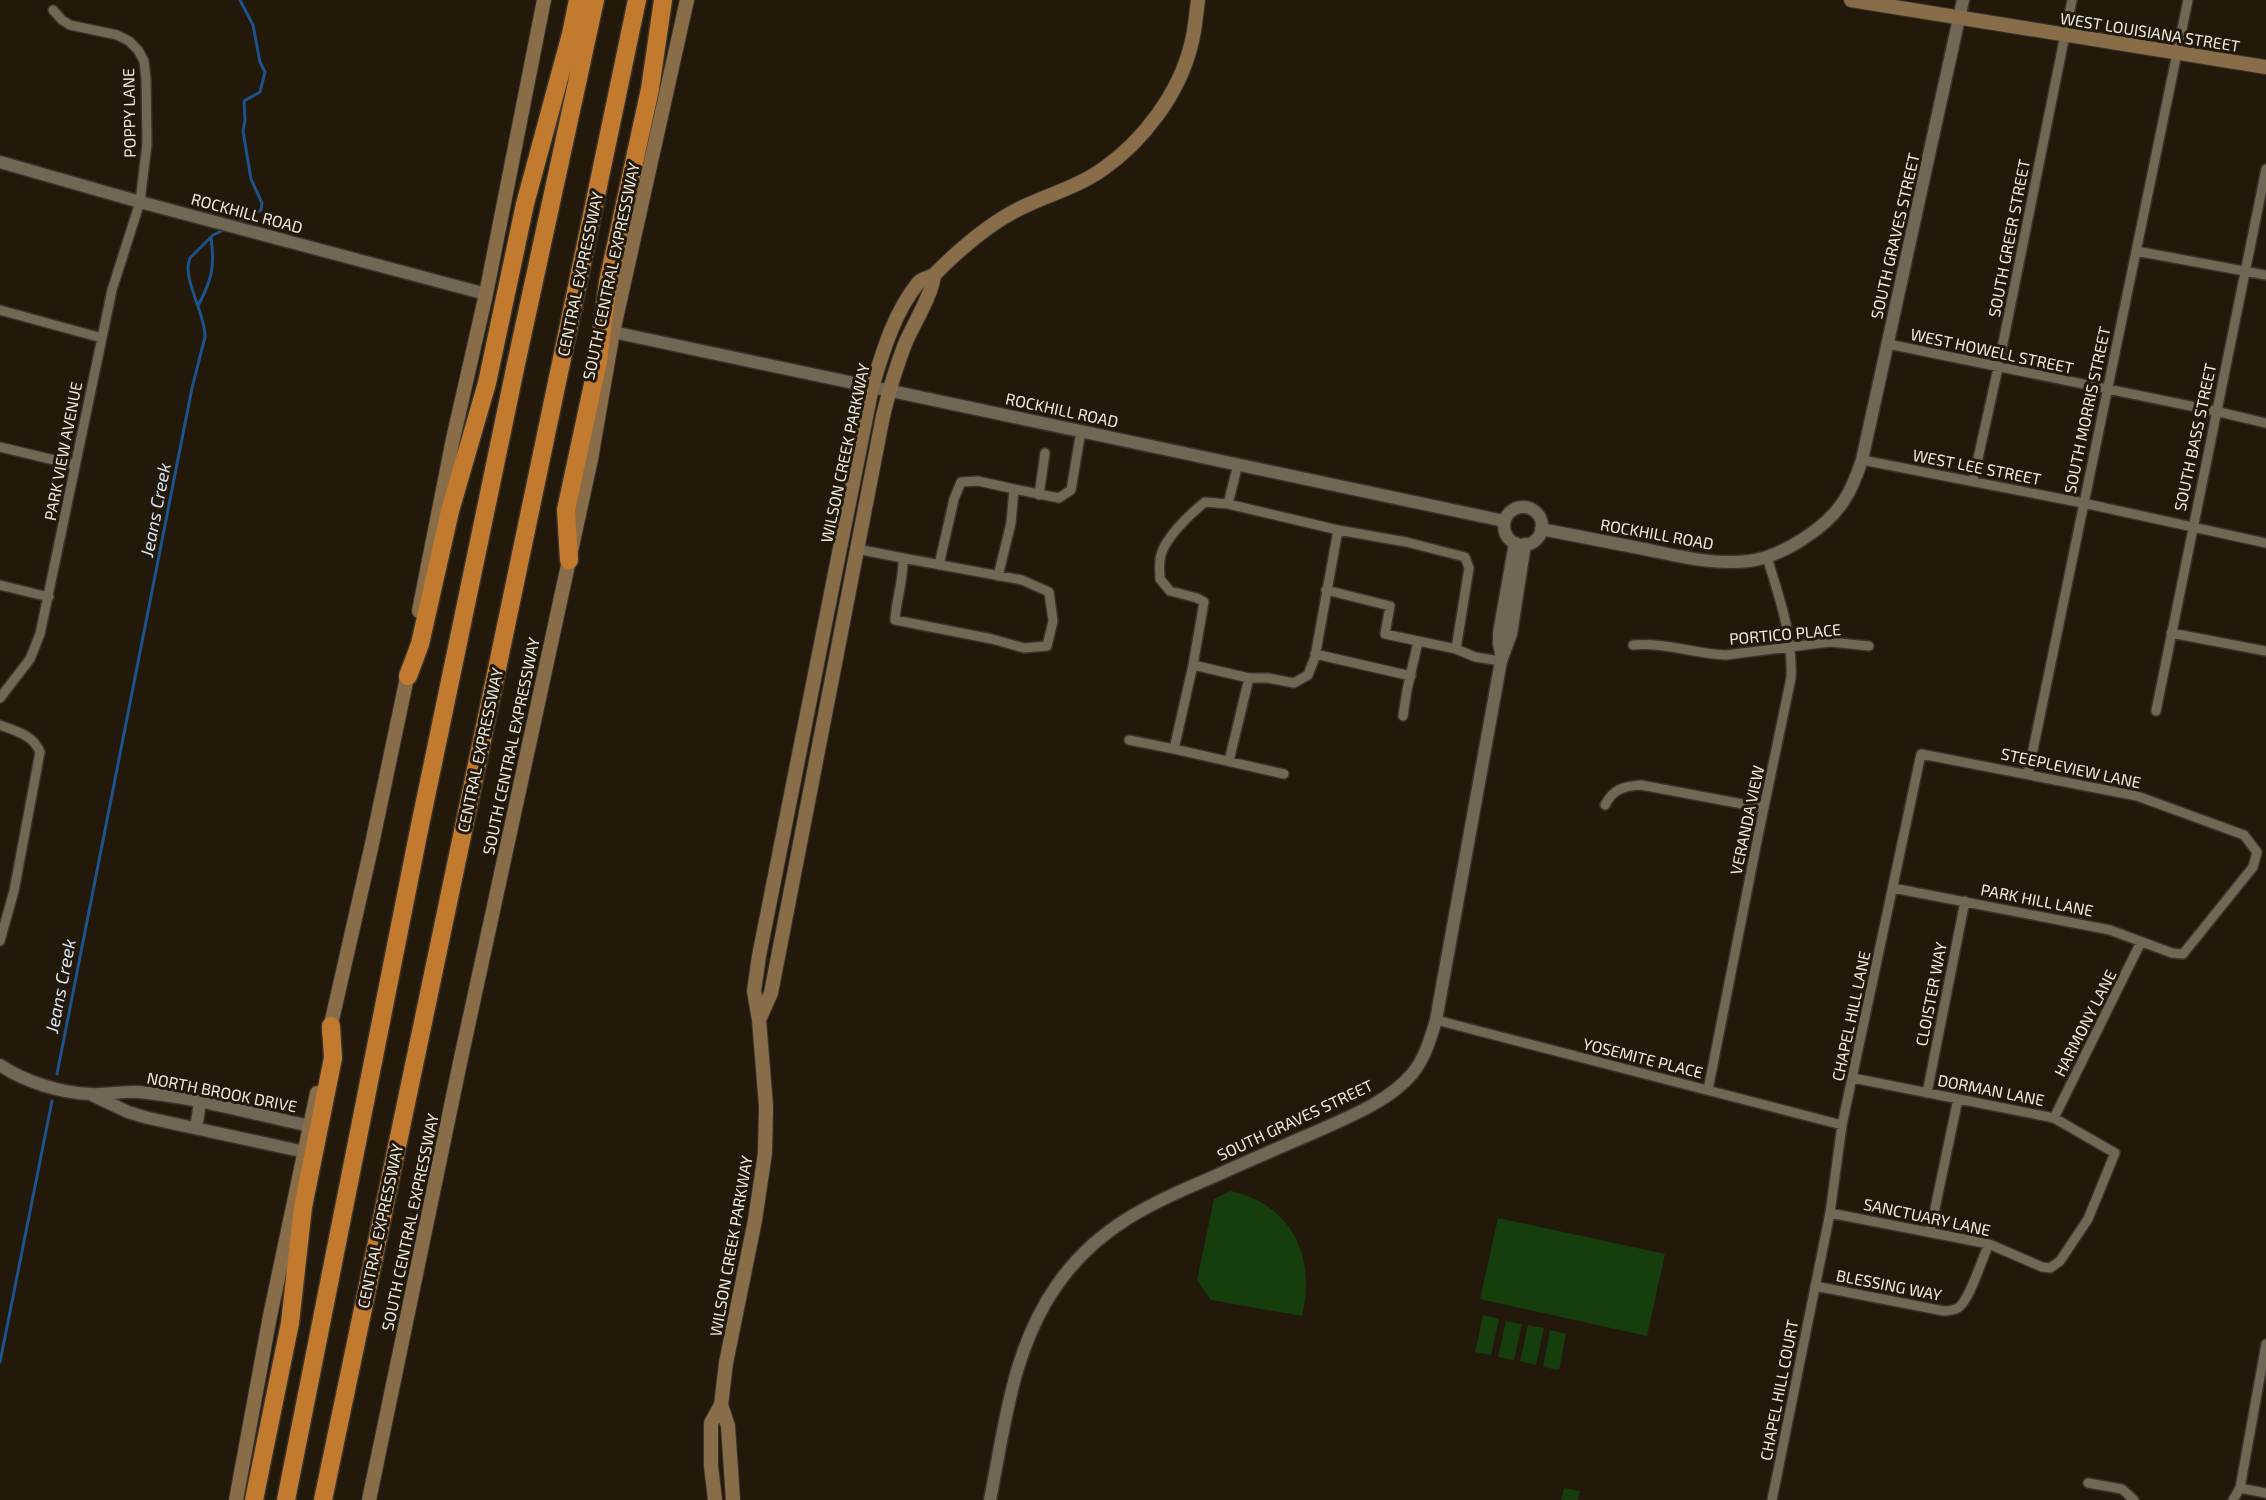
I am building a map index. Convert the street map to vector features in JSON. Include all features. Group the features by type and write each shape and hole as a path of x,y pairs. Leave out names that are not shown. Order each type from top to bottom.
{"highway":[{"path":"408,676 420,644 450,511 487,383 525,204 578,0"},
{"path":"286,1500 418,835 516,364 595,0"},
{"name":"CENTRAL EXPRESSWAY","path":"323,1500 637,0"},
{"path":"569,560 566,510 598,361 608,282 651,89 663,0"},
{"path":"254,1500 290,1323 303,1207 333,1058 331,1026"}],"main road":[{"path":"236,1500 270,1316 408,676 440,503 486,294 544,0"},
{"name":"SOUTH CENTRAL EXPRESSWAY","path":"369,1500 463,1047 591,459 613,332 687,0"},
{"path":"934,275 964,246 993,224 1102,170 1148,130 1170,95 1185,63 1191,45 1198,0"},
{"name":"WEST LOUISIANA STREET","path":"1851,0 2266,67"},
{"name":"WILSON CREEK PARKWAY","path":"715,1500 711,1466 711,1423 721,1405 726,1364 758,1202 765,1153 766,1106 759,1020 754,992 759,956 872,387 886,342 901,309 920,281 934,275 933,288 918,314 889,390 856,549 771,993 759,1020"},
{"name":"WILSON CREEK PARKWAY","path":"721,1405 728,1426 733,1500"}],"street":[{"name":"SOUTH GRAVES STREET","path":"1767,557 1796,544 1818,528 1842,503 1854,482 1862,460 1963,0"},
{"name":"SOUTH GREER STREET","path":"1973,481 2072,0"},
{"name":"SOUTH MORRIS STREET","path":"2028,774 2188,0"},
{"name":"POPPY LANE","path":"53,10 70,25 122,37 134,45 141,54 146,79 147,144 140,202"},
{"name":"ROCKHILL ROAD","path":"0,162 140,202 486,294"},
{"name":"SOUTH BASS STREET","path":"2156,711 2215,411 2266,169"},
{"name":"PARK VIEW AVENUE","path":"0,698 30,659 36,646 49,597 116,272 140,202"},
{"path":"2136,251 2266,275"},
{"path":"0,310 102,338"},
{"name":"ROCKHILL ROAD","path":"613,332 1504,521"},
{"name":"WEST HOWELL STREET","path":"1888,344 2266,423"},
{"path":"939,565 954,499 961,482 978,481 1059,498 1071,490 1081,431"},
{"path":"0,447 75,465"},
{"path":"1039,495 1045,453"},
{"name":"WEST LEE STREET","path":"1862,460 2083,503 2266,543"},
{"path":"1228,504 1238,464"},
{"path":"998,576 1011,523 1014,489"},
{"path":"1174,749 1193,665 1204,602 1170,591 1160,579 1160,558 1170,539 1193,511 1205,502 1228,504 1465,557 1469,568 1456,650"},
{"path":"1525,507 1536,512 1541,529 1535,540 1520,544 1507,536 1504,521 1513,509 1525,507"},
{"name":"ROCKHILL ROAD","path":"1541,529 1700,560 1729,562 1767,557"},
{"path":"1193,665 1249,678 1268,678 1294,683 1308,675 1315,654 1338,530"},
{"name":"SOUTH GRAVES STREET","path":"990,1500 1011,1392 1020,1359 1041,1310 1076,1262 1118,1224 1154,1203 1335,1123 1377,1102 1411,1075 1423,1058 1436,1020 1501,660 1499,633 1520,544"},
{"path":"856,549 1022,580 1049,592 1053,621 1047,646 1024,648 992,639 895,620 896,602 904,571 903,558"},
{"name":"VERANDA VIEW","path":"1708,1090 1791,678 1791,648 1786,620 1767,557"},
{"path":"0,585 49,597"},
{"path":"1326,590 1390,606 1385,634 1456,650 1475,657 1501,660"},
{"path":"2171,633 2266,651"},
{"path":"1403,716 1418,642"},
{"name":"PORTICO PLACE","path":"1633,645 1656,645 1710,655 1830,642 1869,646"},
{"path":"1315,654 1411,676"},
{"path":"1229,761 1249,678"},
{"path":"0,725 31,737 40,752 14,891 0,941"},
{"path":"1129,740 1284,774"},
{"name":"STEEPLEVIEW LANE","path":"1921,754 2137,796 2244,835 2257,852 2253,867 2183,954 2172,953"},
{"name":"CHAPEL HILL LANE","path":"1815,1286 1830,1213 1842,1125 1921,754"},
{"path":"1605,805 1615,791 1623,787 1641,785 1764,808"},
{"name":"PARK HILL LANE","path":"1893,888 2110,930 2172,953"},
{"name":"CLOISTER WAY","path":"1927,1093 1965,901"},
{"name":"HARMONY LANE","path":"2054,1118 2141,942"},
{"name":"YOSEMITE PLACE","path":"1436,1020 1842,1125"},
{"name":"NORTH BROOK DRIVE","path":"0,1065 44,1085 91,1094 136,1092 310,1126"},
{"name":"DORMAN LANE","path":"1853,1078 2054,1118 2115,1153 2088,1219 2060,1262 2050,1268"},
{"name":"NORTH BROOK DRIVE","path":"91,1094 128,1112 304,1152"},
{"path":"1930,1232 1958,1099"},
{"path":"196,1128 200,1103"},
{"name":"SANCTUARY LANE","path":"1830,1213 1989,1244 2042,1267 2050,1268"},
{"name":"BLESSING WAY","path":"1815,1286 1951,1311 1959,1307 1965,1299 1989,1244"},
{"name":"CHAPEL HILL COURT","path":"1772,1500 1815,1286"},
{"path":"2233,1500 2240,1488 2264,1375 2266,1344"},
{"path":"2088,1483 2122,1489 2134,1500"},
{"path":"2240,1488 2266,1494"}],"green space":[{"path":"1231,1191 1252,1198 1270,1208 1284,1221 1295,1237 1306,1274 1306,1295 1302,1316 1211,1300 1197,1280 1214,1199"},
{"path":"1498,1218 1665,1254 1647,1336 1480,1299"},
{"path":"1483,1315 1499,1319 1491,1355 1475,1352"},
{"path":"1506,1321 1522,1324 1514,1360 1498,1357"},
{"path":"1528,1325 1544,1328 1536,1365 1520,1361"},
{"path":"1550,1330 1566,1334 1559,1370 1543,1367"},
{"path":"1564,1488 1580,1491 1578,1500 1561,1500"}],"waterway":[{"name":"Jeans Creek","path":"237,223 261,210 262,203 251,179 243,131 244,101 260,92 265,72 260,62 253,25 240,0"},
{"name":"Jeans Creek","path":"57,1074 192,388 205,337 188,266 190,258 213,235 226,229"},
{"path":"199,304 211,272 213,257 211,238"},
{"name":"Jeans Creek","path":"0,1362 52,1101"}]}
